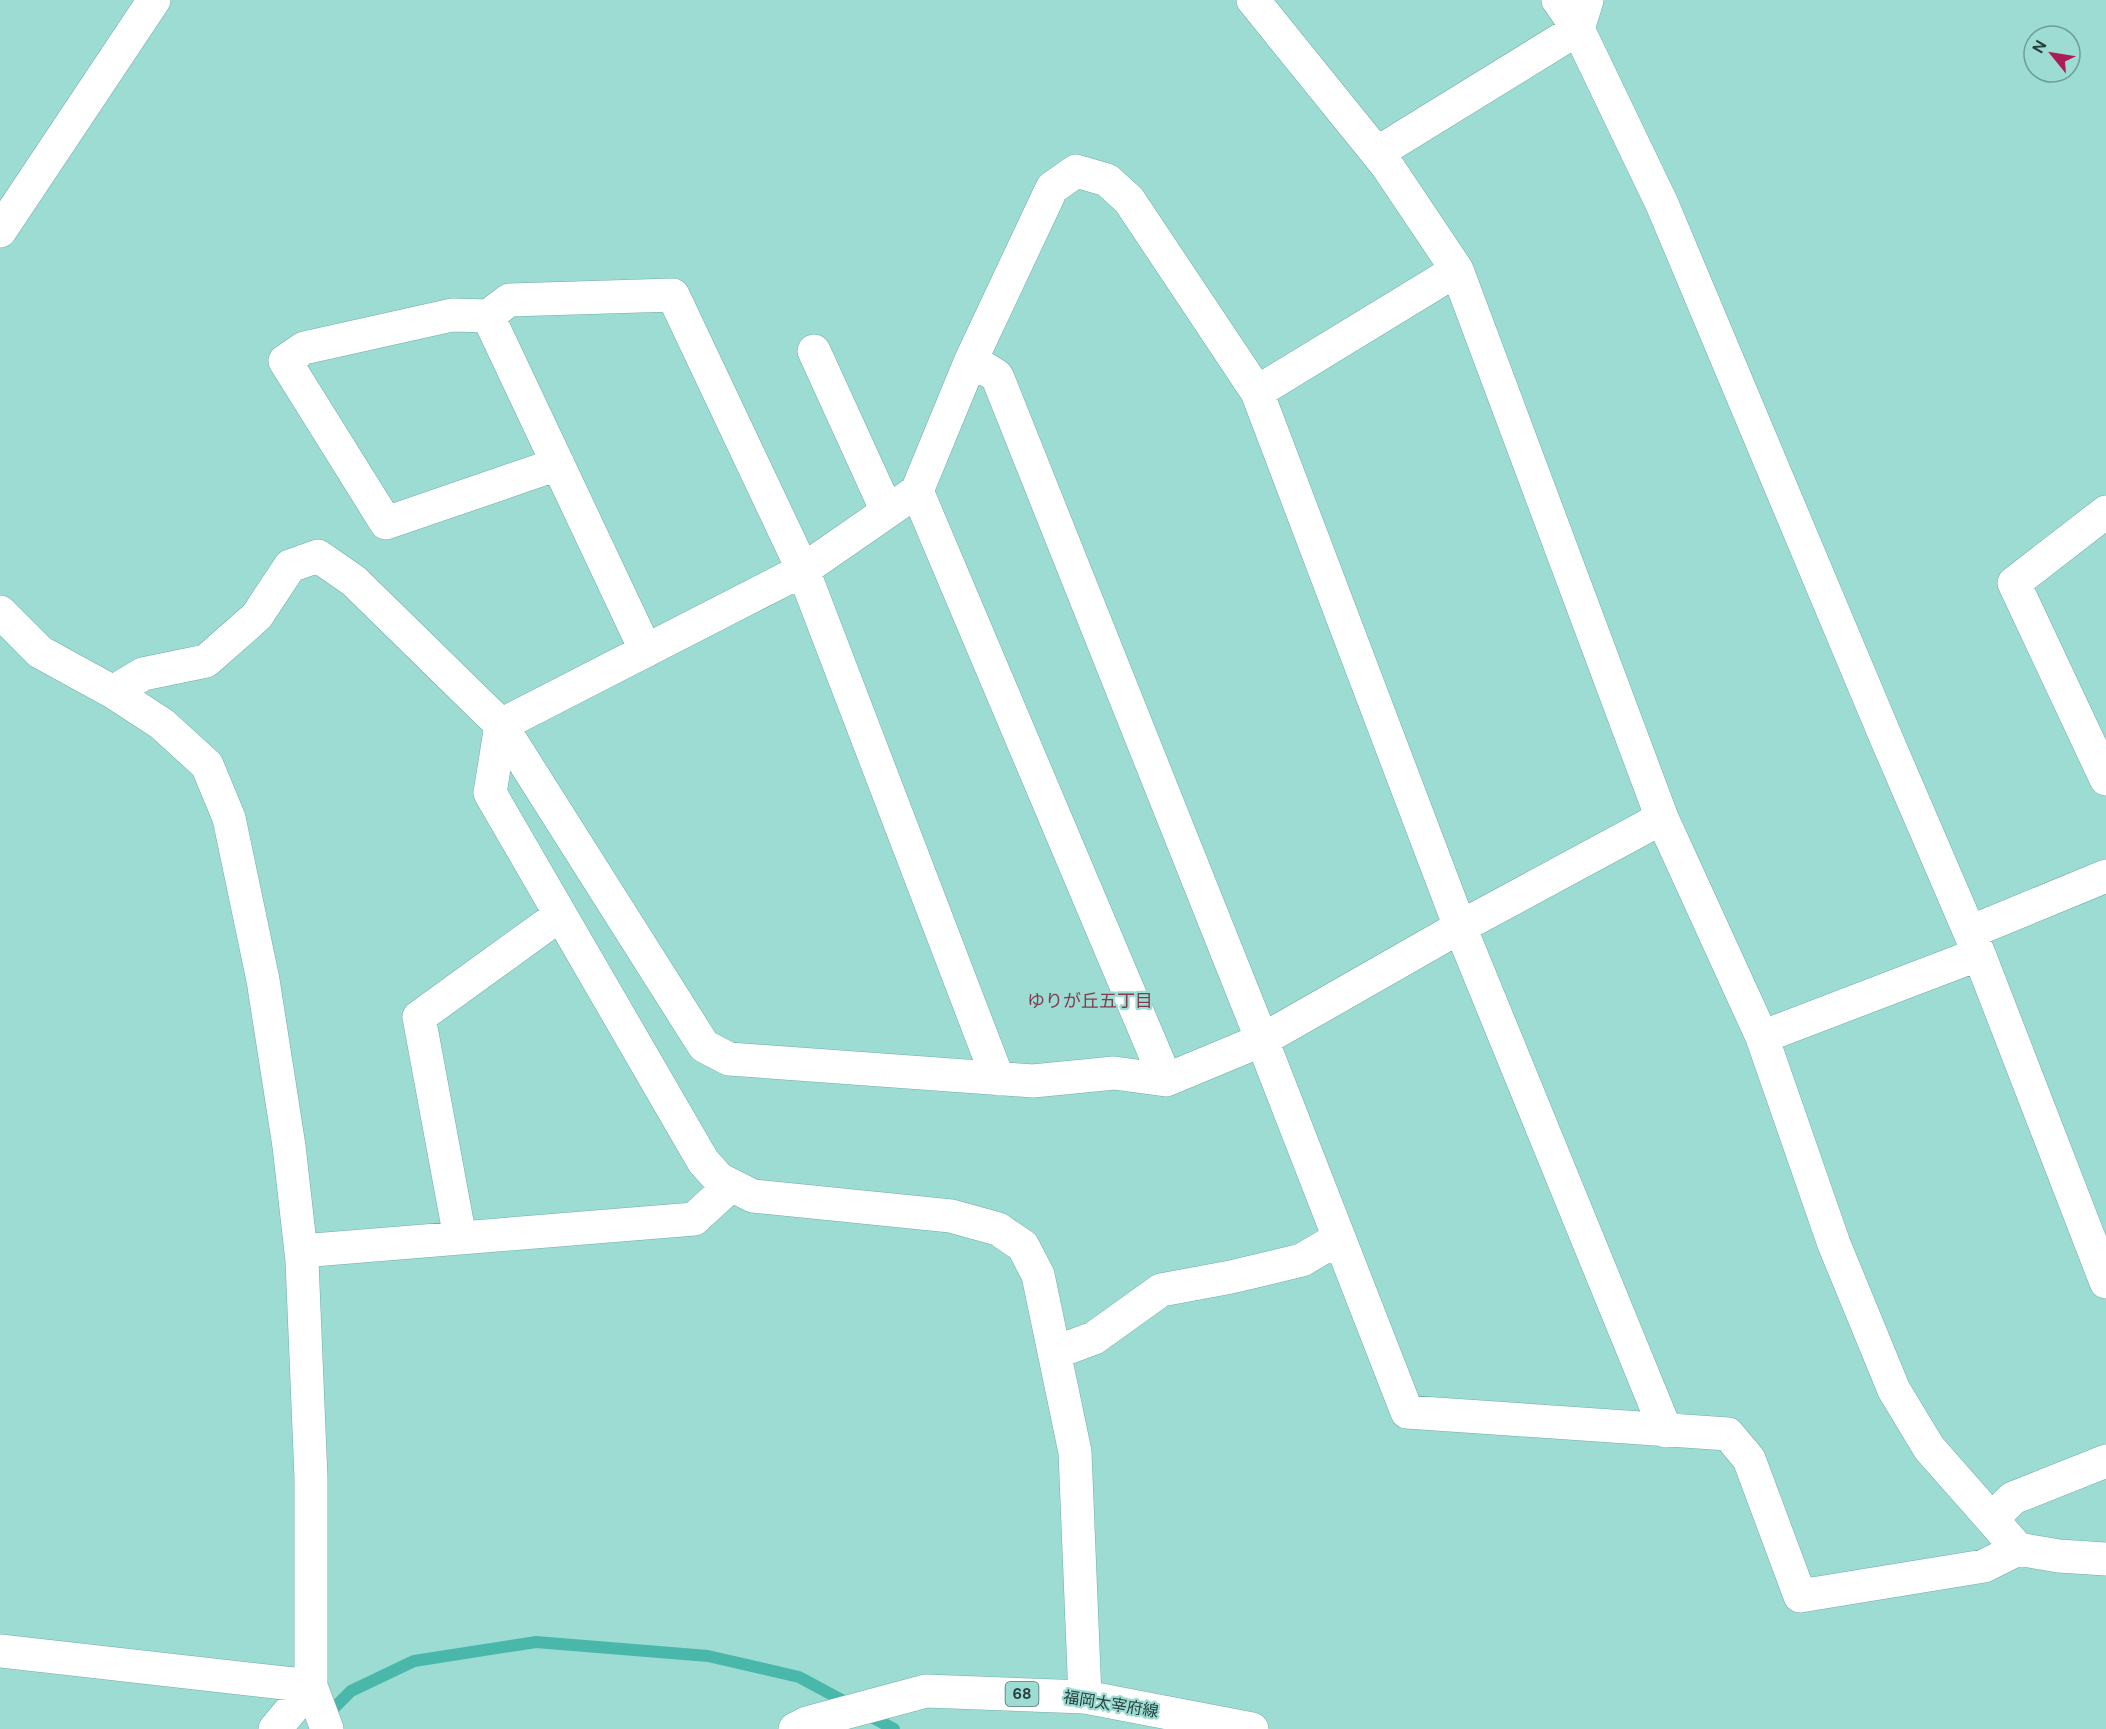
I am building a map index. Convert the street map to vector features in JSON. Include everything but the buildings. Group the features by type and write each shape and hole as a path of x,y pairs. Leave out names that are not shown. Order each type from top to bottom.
{"street":[{"path":"0,231 154,0"},
{"path":"1253,0 1388,167 1457,270 1662,818 1762,1037 1834,1244 1894,1390 1929,1448 2018,1549"},
{"path":"1558,0 1583,15 1882,729 1975,943 2106,1282"},
{"path":"1377,153 1583,15"},
{"path":"501,725 803,570 917,491 971,360 1052,188 1076,171 1107,180 1129,200 1257,392 1460,927 1666,1431"},
{"path":"1257,392 1457,270"},
{"path":"558,465 386,523 285,361 304,348 452,315 488,316 509,300 673,295 803,570 998,1079"},
{"path":"488,316 646,651"},
{"path":"814,351 887,511"},
{"path":"971,360 997,376 1262,1040 1407,1412 1728,1434 1749,1459 1800,1596 1984,1566 2018,1549 2059,1556 2106,1559"},
{"path":"917,491 1166,1080"},
{"path":"2105,778 2014,583 2106,512"},
{"path":"113,692 143,674 206,661 256,616 290,566 318,556 354,581 501,725 704,1046 729,1059 1033,1081 1114,1074 1166,1080 1262,1040 1460,927 1662,818"},
{"path":"0,612 40,651 113,692 162,724 207,765 229,818 263,980 289,1146 301,1251 311,1478 311,1686 327,1729"},
{"path":"501,725 490,793 703,1161 719,1179 753,1196 951,1216 998,1229 1023,1245 1038,1275 1075,1452 1086,1697"},
{"path":"1762,1037 1975,943 2106,876"},
{"path":"460,1238 419,1017 560,915"},
{"path":"301,1251 694,1219 731,1185"},
{"path":"1054,1353 1094,1338 1161,1290 1231,1277 1302,1260 1339,1238"},
{"path":"1992,1519 2013,1498 2106,1461"},
{"path":"0,1651 311,1686"},
{"path":"274,1729 311,1686"},
{"name":"福岡太宰府線","path":"795,1729 807,1723 926,1691 1086,1697 1252,1729"}],"waterway":[{"path":"325,1717 351,1691 414,1661 536,1642 708,1656 799,1677 851,1705"},
{"path":"866,1714 894,1729"}],"district":[{"name":"ゆりが丘五丁目","path":"1090,1001"}]}
